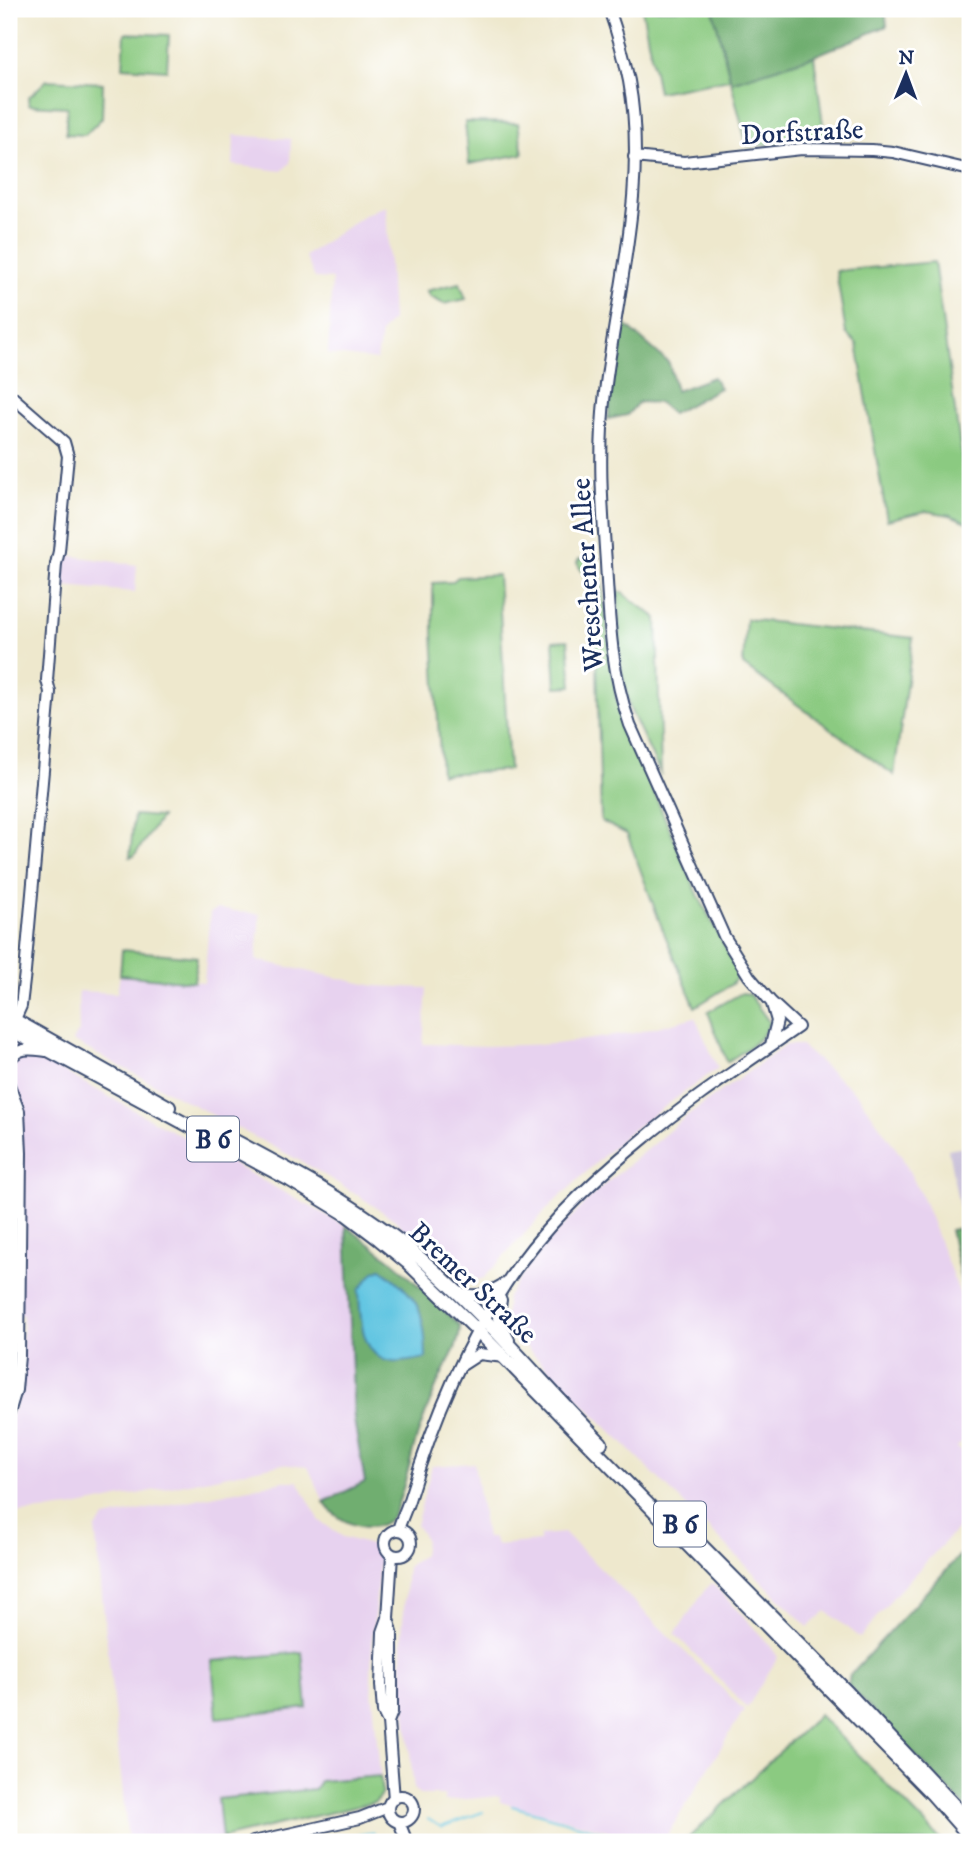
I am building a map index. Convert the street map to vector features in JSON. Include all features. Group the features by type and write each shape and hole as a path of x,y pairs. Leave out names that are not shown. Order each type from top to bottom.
{"main road":[{"name":"Bremer Straße","path":"10,1025 47,1052 290,1180 346,1214 407,1262 522,1360 829,1682"},
{"name":"Bremer Straße","path":"10,1025 294,1172 350,1206 418,1256 454,1290 504,1357 829,1682"},
{"name":"B 6","path":"829,1682 970,1822"},
{"name":"B 6","path":"829,1682 970,1837"}],"street":[{"name":"Wreschener Allee","path":"609,9 629,80 635,157 631,214 605,395 601,452 609,623 614,671 630,725 704,895 737,958 771,1002 798,1027 771,1045"},
{"name":"Dorfstraße","path":"635,157 684,162 802,149 872,150 893,152 970,170"},
{"path":"9,394 55,434 66,447 68,456 54,581 47,680 50,692 25,972 21,1006 10,1025"},
{"path":"402,1531 407,1506 432,1428 480,1325 506,1283 560,1217 614,1164 678,1111 771,1045 777,1021 771,1002"},
{"path":"9,1061 20,1050 47,1052"},
{"path":"9,1085 19,1111 21,1153 19,1356 16,1390 9,1413"},
{"path":"454,1290 468,1296 480,1296 506,1283"},
{"path":"506,1283 498,1309 499,1321 522,1360"},
{"path":"460,1367 479,1353 504,1357"},
{"path":"396,1555 409,1550 411,1544 411,1539 402,1531"},
{"path":"396,1555 387,1550 385,1540 389,1533 402,1531"},
{"path":"396,1555 388,1618 383,1632 383,1712 388,1722 397,1810 409,1842"},
{"path":"253,1842 397,1810"}],"shaded area":[{"path":"234,135 291,139 290,163 282,171 233,165"},
{"path":"386,205 392,320 381,333 377,360 328,354 332,279 315,278 305,256 364,215"},
{"path":"66,555 137,565 135,592 63,586"},
{"path":"217,909 260,914 256,960 375,986 427,988 423,1044 556,1044 634,1033 695,1017 718,1068 628,1133 550,1206 484,1278 469,1282 419,1246 395,1220 356,1194 304,1163 72,1041 79,1032 78,991 117,993 120,975 204,982 210,913"},
{"path":"9,1042 346,1226 354,1420 365,1482 324,1502 308,1467 281,1464 70,1508 9,1514 9,1421 21,1390 23,1315 9,1315"},
{"path":"786,1045 800,1045 858,1095 902,1157 922,1197 970,1320 970,1436 957,1447 970,1461 970,1515 893,1597 860,1638 826,1611 808,1627 513,1334 505,1320 507,1297 539,1251 598,1190 689,1114"},
{"path":"970,1145 970,1226 963,1227 948,1149"},
{"path":"474,1463 486,1538 494,1538 496,1545 540,1541 540,1535 564,1533 744,1710 663,1842 626,1842 606,1830 500,1802 500,1796 445,1801 444,1795 421,1795 414,1790 402,1680 407,1567 423,1555 425,1539 416,1525 432,1466"},
{"path":"283,1481 298,1481 320,1521 343,1537 381,1548 371,1679 382,1793 375,1802 205,1842 128,1842 95,1529 105,1518"},
{"path":"712,1583 778,1657 747,1708 675,1634"}],"green space":[{"path":"642,9 713,9 730,79 658,92"},
{"path":"713,9 885,9 887,26 814,56 731,82"},
{"path":"125,33 169,35 167,70 123,67"},
{"path":"814,56 825,140 747,146 731,82"},
{"path":"47,80 103,83 102,118 85,135 66,134 67,107 29,105 28,98"},
{"path":"465,122 518,123 523,154 469,164"},
{"path":"934,262 970,523 950,515 926,511 887,520 857,344 846,333 836,271"},
{"path":"460,283 466,299 444,304 430,297 426,291"},
{"path":"621,321 669,363 676,391 713,377 720,388 672,414 659,403 639,402 627,415 608,419"},
{"path":"579,559 588,560 600,569 616,698 699,897 735,966 737,977 732,984 695,1007 627,834 601,821 597,664 591,587 577,563"},
{"path":"498,575 509,770 441,774 433,583 452,582 458,577"},
{"path":"618,590 657,618 661,775 630,709 620,663"},
{"path":"746,619 913,638 894,775 743,665"},
{"path":"568,640 572,686 556,687 553,641"},
{"path":"134,815 161,817 134,856 130,857"},
{"path":"122,950 197,957 194,982 120,975"},
{"path":"742,993 749,994 769,1022 757,1041 727,1062 708,1012"},
{"path":"346,1226 395,1263 460,1326 456,1346 417,1437 393,1515 386,1522 367,1527 347,1522 324,1502 365,1482 354,1420"},
{"path":"970,1226 970,1320 950,1230"},
{"path":"970,1544 970,1812 848,1685 850,1675"},
{"path":"302,1652 307,1708 217,1718 212,1661"},
{"path":"819,1715 943,1842 684,1842"},
{"path":"380,1776 382,1793 375,1802 222,1838 218,1799 315,1789 320,1781"}],"water":[{"path":"381,1269 404,1288 417,1306 424,1328 426,1358 393,1362 382,1359 368,1344 361,1323 359,1290 374,1272"}],"waterway":[{"path":"512,1806 603,1832 617,1842"},
{"path":"428,1819 441,1827 483,1812"},
{"path":"324,1842 374,1832"}]}
